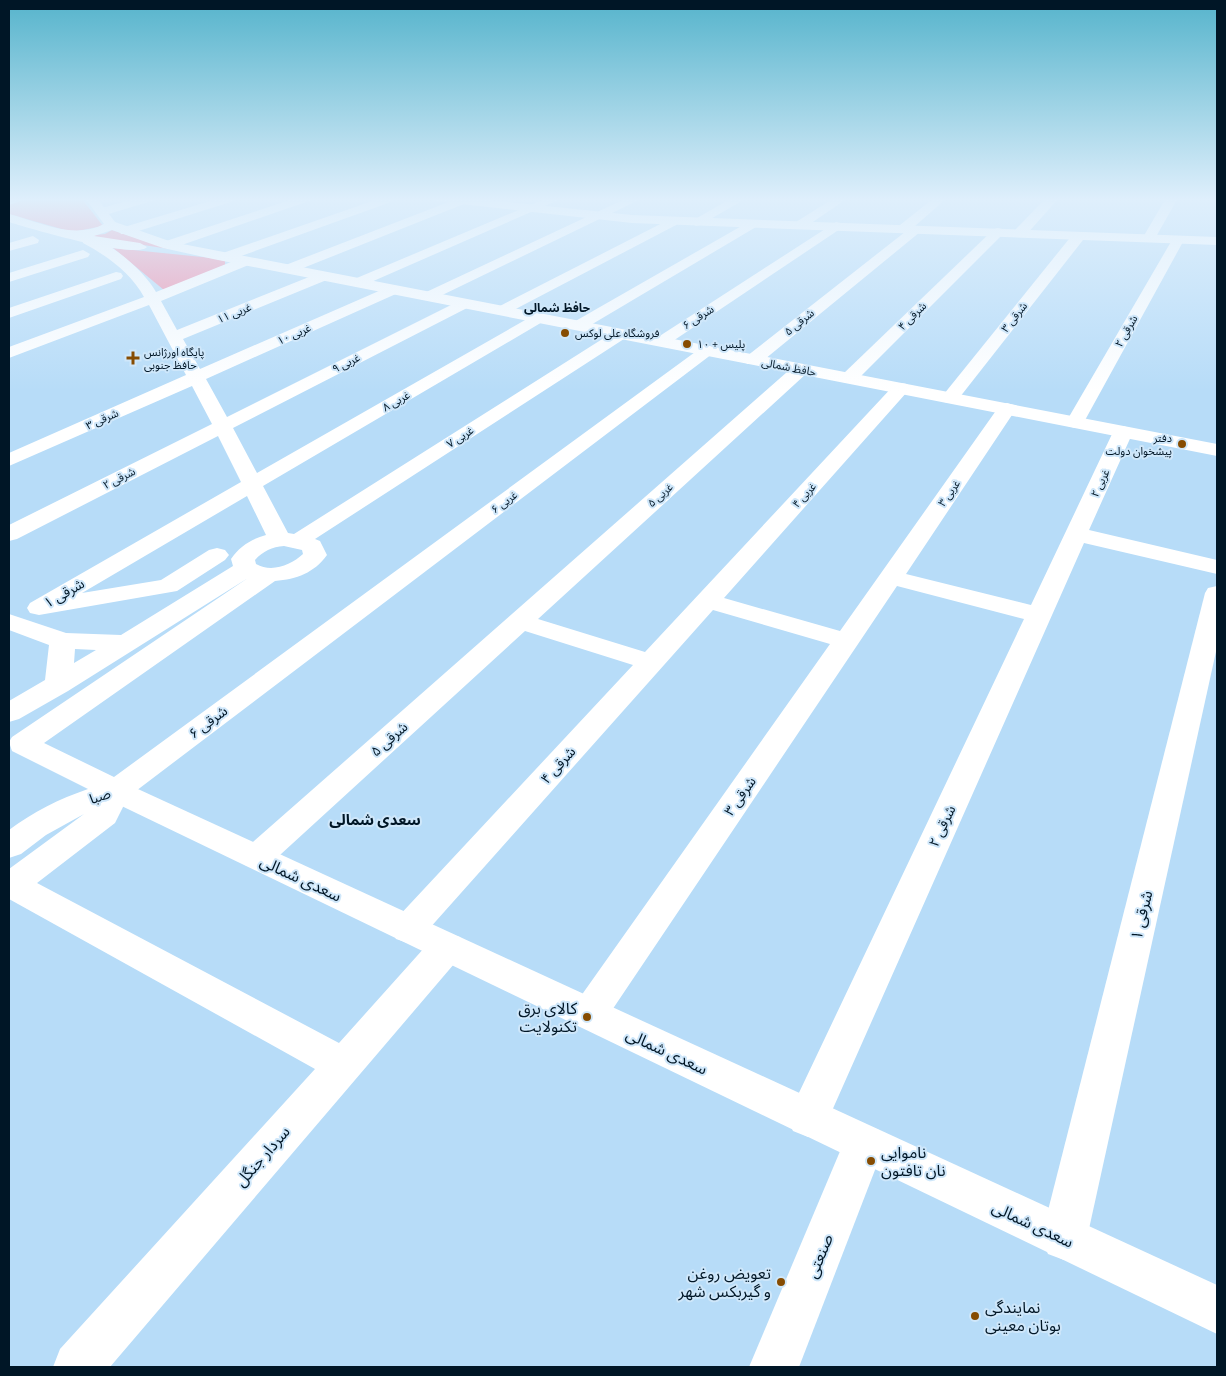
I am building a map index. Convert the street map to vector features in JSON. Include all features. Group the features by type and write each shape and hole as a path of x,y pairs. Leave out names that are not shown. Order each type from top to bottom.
{"street":[{"path":"9,278 58,262"},
{"path":"9,713 126,643 257,571 290,572 307,565 315,555 312,546 289,540 252,484 225,423 194,377 145,285 122,262"},
{"path":"9,353 243,262"},
{"name":"حافظ شمالی","path":"252,262 1217,450"},
{"path":"288,269 305,262"},
{"path":"357,283 406,262"},
{"path":"427,296 500,262"},
{"path":"501,311 595,262"},
{"path":"578,326 687,262"},
{"name":"۶ شرقی","path":"661,342 781,262"},
{"name":"۵ شرقی","path":"752,360 869,262"},
{"name":"۴ شرقی","path":"849,378 967,262"},
{"name":"۳ شرقی","path":"950,398 1057,262"},
{"name":"۲ شرقی","path":"1074,422 1165,262"},
{"path":"9,314 116,276"},
{"name":"۱۱ غربی","path":"173,338 324,276"},
{"name":"۱۰ غربی","path":"194,377 392,290"},
{"name":"۹ غربی","path":"225,423 464,304"},
{"name":"۸ غربی","path":"252,484 539,318"},
{"name":"۷ غربی","path":"257,571 243,559 250,551 263,543 289,540 621,334"},
{"name":"۶ غربی","path":"300,654 708,351"},
{"name":"۵ غربی","path":"520,621 801,369"},
{"name":"۳ شرقی","path":"9,460 194,377"},
{"name":"۴ غربی","path":"707,601 901,388"},
{"name":"۳ غربی","path":"891,577 1007,409"},
{"name":"۲ شرقی","path":"9,534 225,423"},
{"name":"۲ غربی","path":"1076,534 1123,432"},
{"name":"۱ شرقی","path":"217,555 168,586 39,608 252,484"},
{"path":"1076,534 1217,566"},
{"name":"۲ شرقی","path":"808,1118 1076,534"},
{"path":"15,741 257,571"},
{"path":"891,577 1039,615"},
{"name":"۳ شرقی","path":"589,1014 891,577"},
{"name":"۱ شرقی","path":"1064,1238 1217,593"},
{"path":"707,601 847,641"},
{"name":"۴ شرقی","path":"408,929 707,601"},
{"path":"520,621 651,662"},
{"name":"۵ شرقی","path":"258,857 520,621"},
{"path":"9,622 63,641 126,643"},
{"path":"58,684 63,641"},
{"name":"۶ شرقی","path":"116,791 300,654"},
{"name":"سعدی شمالی","path":"15,741 116,791 1217,1310"},
{"name":"صبا","path":"9,846 35,827 75,804 116,791"},
{"name":"صبا","path":"10,885 104,815 116,791"},
{"path":"10,885 342,1064"},
{"name":"سردار جنگل","path":"78,1367 342,1064 447,947"},
{"name":"صنعتی","path":"774,1367 864,1144"}],"shaded area":[{"path":"130,262 225,262 225,265 164,290"}],"place":[{"name":"فروشگاه علی لوکس","path":"565,333"},
{"name":"پلیس + ۱۰","path":"687,344"},
{"name":"پایگاه اورژانس حافظ جنوبی","path":"133,358"},
{"name":"دفتر پیشخوان دولت","path":"1182,444"},
{"name":"کالای برق تکنولایت","path":"587,1017"},
{"name":"ناموایی نان تافتون","path":"871,1161"},
{"name":"تعویض روغن و گیربکس شهر","path":"781,1282"},
{"name":"نمایندگی بوتان معینی","path":"975,1316"}],"district":[{"name":"حافظ شمالی","path":"557,308"},
{"name":"سعدی شمالی","path":"375,820"}]}
